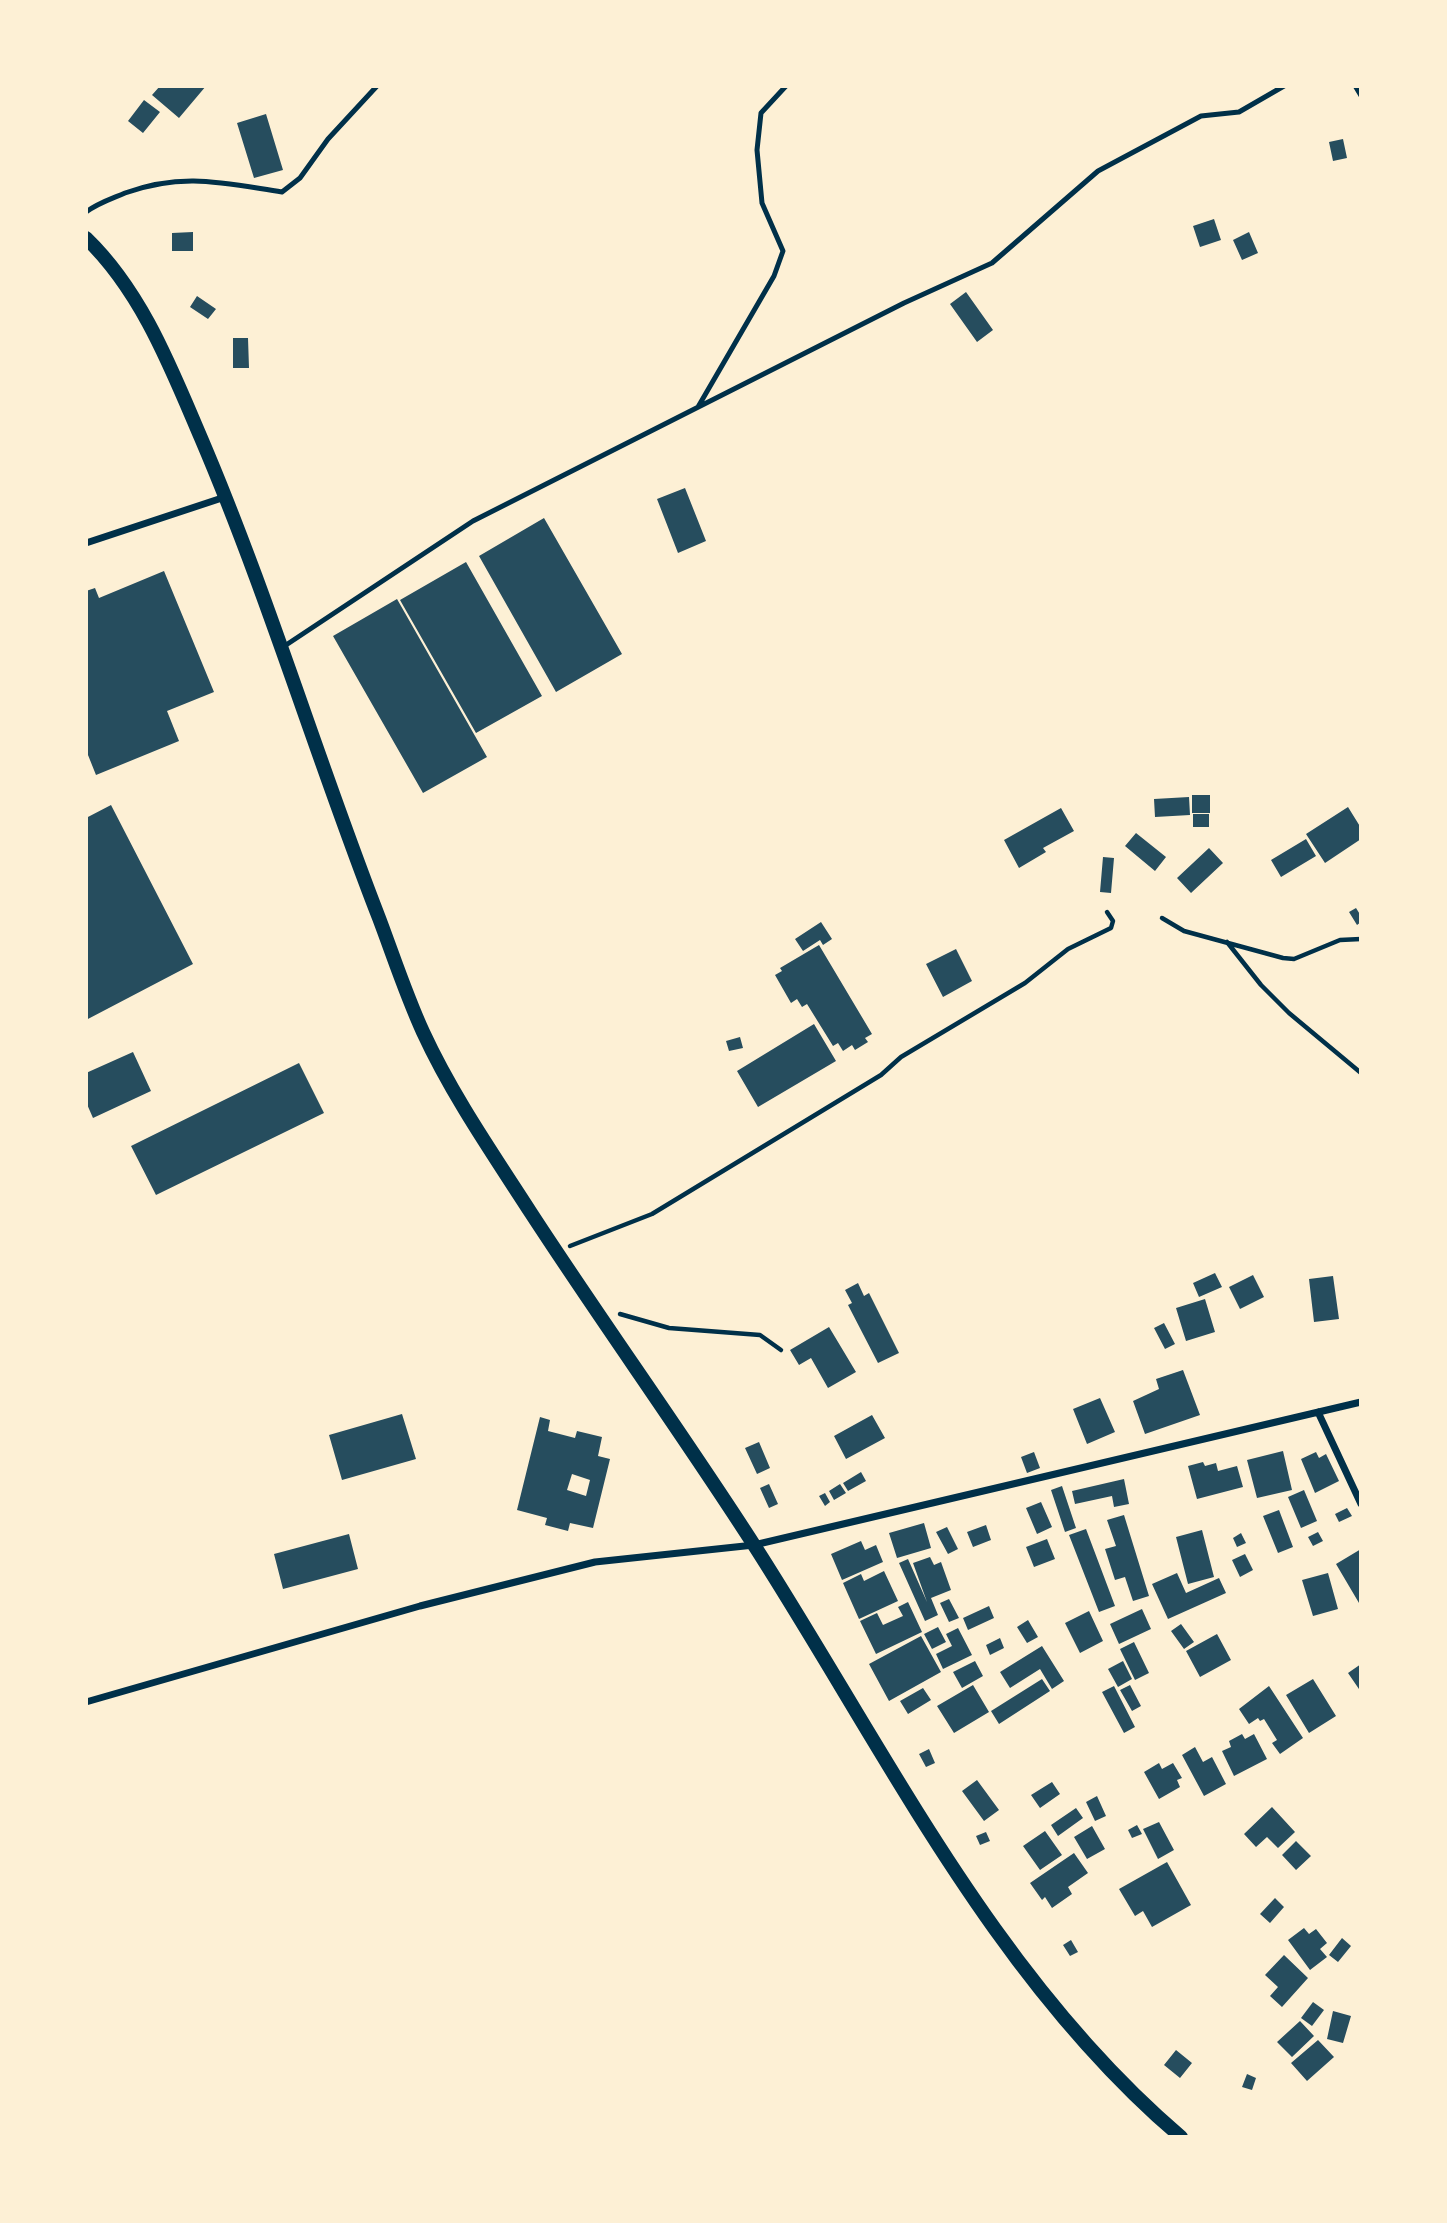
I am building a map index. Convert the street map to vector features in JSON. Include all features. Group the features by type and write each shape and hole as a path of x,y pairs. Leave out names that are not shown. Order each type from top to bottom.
{"main road":[{"path":"86,238 112,263 153,331 226,497 349,841 423,1033 475,1126 754,1545 955,1871 1035,1984 1136,2099 1181,2137"}],"street":[{"path":"86,543 226,497"},
{"path":"86,1702 420,1606 595,1562 754,1545 1361,1402"},
{"path":"1318,1412 1361,1504"}],"lane":[{"path":"86,212 96,204 148,185 197,179 282,192 300,178 328,139 377,86"},
{"path":"697,408 774,276 783,251 762,203 757,150 761,113 786,86"},
{"path":"281,649 473,521 904,303 992,263 1098,171 1201,116 1239,112 1284,86"}],"path":[{"path":"1356,86 1361,96"},
{"path":"556,1251 652,1214 881,1075 901,1057 1025,984 1068,949 1111,928 1113,921 1107,912"},
{"path":"1162,918 1184,931 1294,959 1340,940 1361,939"},
{"path":"1227,942 1261,985 1289,1013 1361,1073"},
{"path":"595,1309 668,1328 760,1335 781,1350"}],"building":[{"path":"160,86 206,86 179,118 152,95"},
{"path":"144,100 160,112 143,133 128,121"},
{"path":"266,114 283,170 254,178 237,123"},
{"path":"1343,139 1347,158 1333,161 1329,142"},
{"path":"1214,219 1221,240 1200,247 1193,226"},
{"path":"193,232 193,251 172,251 172,233"},
{"path":"1249,232 1258,253 1242,260 1233,240"},
{"path":"966,292 993,330 977,342 950,304"},
{"path":"197,296 216,309 208,319 190,307"},
{"path":"233,338 248,338 249,368 233,368"},
{"path":"685,488 706,541 678,553 657,499"},
{"path":"544,518 622,654 556,692 479,556"},
{"path":"466,562 542,696 476,733 400,600"},
{"path":"164,571 214,692 167,711 179,741 96,775 86,750 86,591 95,588 99,598"},
{"path":"397,599 487,757 423,793 333,636"},
{"path":"1192,795 1210,795 1210,813 1192,813"},
{"path":"1189,797 1190,815 1155,817 1154,799"},
{"path":"111,805 193,964 86,1020 86,818"},
{"path":"1348,807 1361,828 1361,839 1325,863 1306,834"},
{"path":"1061,808 1074,831 1043,848 1046,852 1019,868 1004,840"},
{"path":"1193,814 1209,814 1209,827 1193,827"},
{"path":"1136,833 1166,857 1155,871 1125,846"},
{"path":"1306,839 1316,856 1281,877 1271,860"},
{"path":"1209,848 1223,863 1191,893 1177,878"},
{"path":"1103,857 1114,858 1111,893 1100,892"},
{"path":"1356,908 1361,916 1361,922 1357,925 1349,912"},
{"path":"821,922 832,939 823,945 820,940 803,951 795,939"},
{"path":"819,945 872,1034 865,1038 868,1042 855,1050 852,1045 843,1051 838,1043 833,1046 807,1004 802,1007 797,999 791,1003 775,975 782,971 780,968"},
{"path":"956,949 972,981 943,997 926,964"},
{"path":"814,1024 836,1061 758,1107 737,1071"},
{"path":"740,1037 743,1048 729,1051 726,1041"},
{"path":"133,1052 151,1091 93,1118 86,1102 86,1073"},
{"path":"299,1063 324,1113 156,1195 131,1146"},
{"path":"1215,1273 1222,1287 1199,1297 1193,1283"},
{"path":"1253,1275 1264,1297 1240,1309 1229,1287"},
{"path":"1333,1276 1339,1319 1314,1322 1309,1279"},
{"path":"858,1283 864,1296 869,1293 899,1353 878,1363 848,1305 852,1303 845,1290"},
{"path":"1205,1299 1215,1332 1186,1341 1176,1308"},
{"path":"1164,1323 1175,1344 1165,1349 1154,1328"},
{"path":"829,1327 856,1372 828,1388 811,1358 799,1365 790,1350"},
{"path":"1183,1370 1200,1415 1145,1434 1133,1401 1159,1389 1156,1379"},
{"path":"1100,1398 1115,1432 1087,1444 1073,1409"},
{"path":"402,1414 416,1459 342,1480 329,1435"},
{"path":"872,1415 885,1438 846,1459 834,1436"},
{"path":"540,1417 550,1420 548,1431 575,1438 577,1431 602,1437 598,1456 610,1459 593,1528 570,1523 568,1531 545,1525 547,1518 517,1510","holes":["572,1474 590,1480 586,1496 567,1490"]},
{"path":"759,1442 770,1468 757,1474 745,1448"},
{"path":"1283,1451 1292,1490 1257,1498 1247,1460"},
{"path":"1034,1452 1040,1468 1027,1473 1021,1457"},
{"path":"1316,1452 1319,1458 1326,1454 1339,1481 1315,1493 1301,1459"},
{"path":"1203,1462 1205,1466 1216,1463 1218,1471 1237,1466 1243,1487 1197,1499 1188,1466"},
{"path":"861,1472 866,1481 848,1491 843,1483"},
{"path":"1124,1479 1129,1504 1114,1507 1112,1496 1075,1504 1072,1491"},
{"path":"769,1484 778,1504 769,1508 760,1488"},
{"path":"840,1484 846,1493 834,1500 829,1491"},
{"path":"1062,1486 1076,1528 1065,1532 1051,1490"},
{"path":"1304,1490 1317,1521 1301,1528 1288,1497"},
{"path":"825,1493 830,1502 825,1506 819,1496"},
{"path":"1041,1502 1052,1527 1037,1534 1026,1508"},
{"path":"1347,1508 1352,1516 1339,1522 1335,1514"},
{"path":"1279,1510 1293,1547 1278,1553 1263,1516"},
{"path":"1124,1515 1149,1596 1133,1601 1125,1577 1115,1580 1105,1549 1116,1546 1107,1520"},
{"path":"924,1523 931,1548 897,1558 889,1533"},
{"path":"986,1525 991,1540 973,1547 967,1532"},
{"path":"947,1527 958,1549 948,1554 936,1532"},
{"path":"1086,1529 1115,1606 1099,1612 1069,1535"},
{"path":"1202,1530 1214,1577 1188,1584 1176,1537"},
{"path":"1318,1532 1323,1541 1313,1546 1308,1537"},
{"path":"1241,1533 1246,1543 1237,1547 1233,1538"},
{"path":"349,1534 358,1569 283,1589 274,1554"},
{"path":"1047,1539 1055,1559 1034,1567 1026,1547"},
{"path":"861,1541 865,1550 876,1545 883,1562 842,1580 831,1554"},
{"path":"1361,1549 1361,1602 1359,1603 1336,1564"},
{"path":"1245,1554 1253,1570 1240,1577 1232,1560"},
{"path":"930,1557 934,1565 941,1562 951,1590 931,1598 938,1615 925,1621 899,1563 908,1559 927,1602 913,1563"},
{"path":"884,1571 898,1601 859,1619 843,1583 861,1574 864,1581"},
{"path":"1177,1573 1186,1593 1219,1578 1226,1593 1168,1619 1152,1584"},
{"path":"1328,1573 1338,1609 1313,1616 1302,1580"},
{"path":"949,1599 959,1618 949,1622 940,1603"},
{"path":"908,1602 922,1632 876,1654 860,1621 877,1613 883,1625 903,1616 898,1607"},
{"path":"989,1606 994,1618 968,1630 963,1618"},
{"path":"1142,1609 1151,1629 1119,1644 1110,1624"},
{"path":"1089,1611 1103,1641 1080,1653 1065,1623"},
{"path":"1028,1620 1038,1637 1027,1643 1017,1627"},
{"path":"1181,1624 1194,1642 1184,1649 1171,1631"},
{"path":"938,1627 946,1642 932,1649 924,1634"},
{"path":"958,1628 972,1655 943,1669 936,1654 952,1646 946,1634"},
{"path":"1217,1634 1231,1660 1200,1677 1186,1651"},
{"path":"921,1636 941,1672 889,1701 869,1664"},
{"path":"1000,1638 1004,1648 990,1655 986,1645"},
{"path":"1134,1642 1149,1673 1135,1680 1120,1649"},
{"path":"1042,1646 1064,1681 1052,1689 1040,1669 1010,1688 1000,1672"},
{"path":"975,1661 983,1676 962,1688 953,1672"},
{"path":"1123,1661 1132,1679 1118,1687 1108,1669"},
{"path":"1361,1664 1361,1692 1348,1673"},
{"path":"1042,1679 1050,1691 999,1724 991,1711"},
{"path":"1313,1679 1336,1716 1309,1733 1286,1695"},
{"path":"973,1685 989,1712 954,1733 937,1706"},
{"path":"1130,1685 1141,1706 1132,1711 1120,1690"},
{"path":"1114,1686 1135,1727 1124,1733 1102,1692"},
{"path":"1269,1686 1303,1738 1280,1754 1272,1743 1277,1740 1264,1719 1260,1721 1258,1718 1249,1724 1239,1709"},
{"path":"923,1688 931,1700 908,1714 900,1701"},
{"path":"1242,1734 1245,1739 1254,1734 1267,1759 1234,1776 1222,1751 1231,1747 1229,1741"},
{"path":"1195,1747 1203,1762 1212,1757 1226,1784 1204,1796 1182,1755"},
{"path":"929,1749 935,1763 926,1767 919,1754"},
{"path":"1159,1763 1162,1769 1173,1763 1182,1778 1177,1780 1180,1787 1159,1799 1144,1772"},
{"path":"977,1780 999,1810 984,1821 962,1791"},
{"path":"1052,1782 1060,1794 1040,1808 1031,1795"},
{"path":"1097,1796 1106,1816 1095,1821 1086,1802"},
{"path":"1272,1807 1295,1832 1278,1848 1267,1837 1256,1847 1244,1834"},
{"path":"1076,1808 1083,1818 1058,1836 1051,1825"},
{"path":"1159,1822 1174,1850 1158,1859 1143,1829"},
{"path":"1137,1825 1142,1834 1132,1838 1128,1830"},
{"path":"1092,1826 1105,1849 1087,1859 1074,1837"},
{"path":"1045,1831 1062,1855 1040,1870 1023,1846"},
{"path":"986,1832 990,1841 980,1845 976,1836"},
{"path":"1296,1841 1311,1856 1296,1870 1282,1855"},
{"path":"1074,1853 1088,1873 1068,1887 1072,1894 1052,1908 1045,1897 1042,1900 1030,1883"},
{"path":"1167,1862 1191,1905 1152,1927 1143,1911 1135,1916 1119,1889"},
{"path":"1275,1898 1284,1907 1270,1923 1260,1914"},
{"path":"1304,1928 1309,1934 1316,1929 1327,1943 1320,1949 1327,1957 1310,1970 1288,1940"},
{"path":"1342,1938 1351,1946 1338,1962 1329,1955"},
{"path":"1071,1940 1078,1952 1070,1956 1063,1945"},
{"path":"1284,1955 1308,1978 1282,2007 1270,1996 1278,1987 1265,1975"},
{"path":"1313,2002 1324,2010 1312,2026 1301,2018"},
{"path":"1333,2011 1351,2016 1343,2043 1327,2039"},
{"path":"1300,2021 1314,2036 1292,2057 1277,2042"},
{"path":"1318,2040 1334,2057 1307,2081 1291,2063"},
{"path":"1176,2050 1192,2063 1180,2078 1164,2065"},
{"path":"1247,2074 1256,2078 1252,2090 1242,2087"}]}
